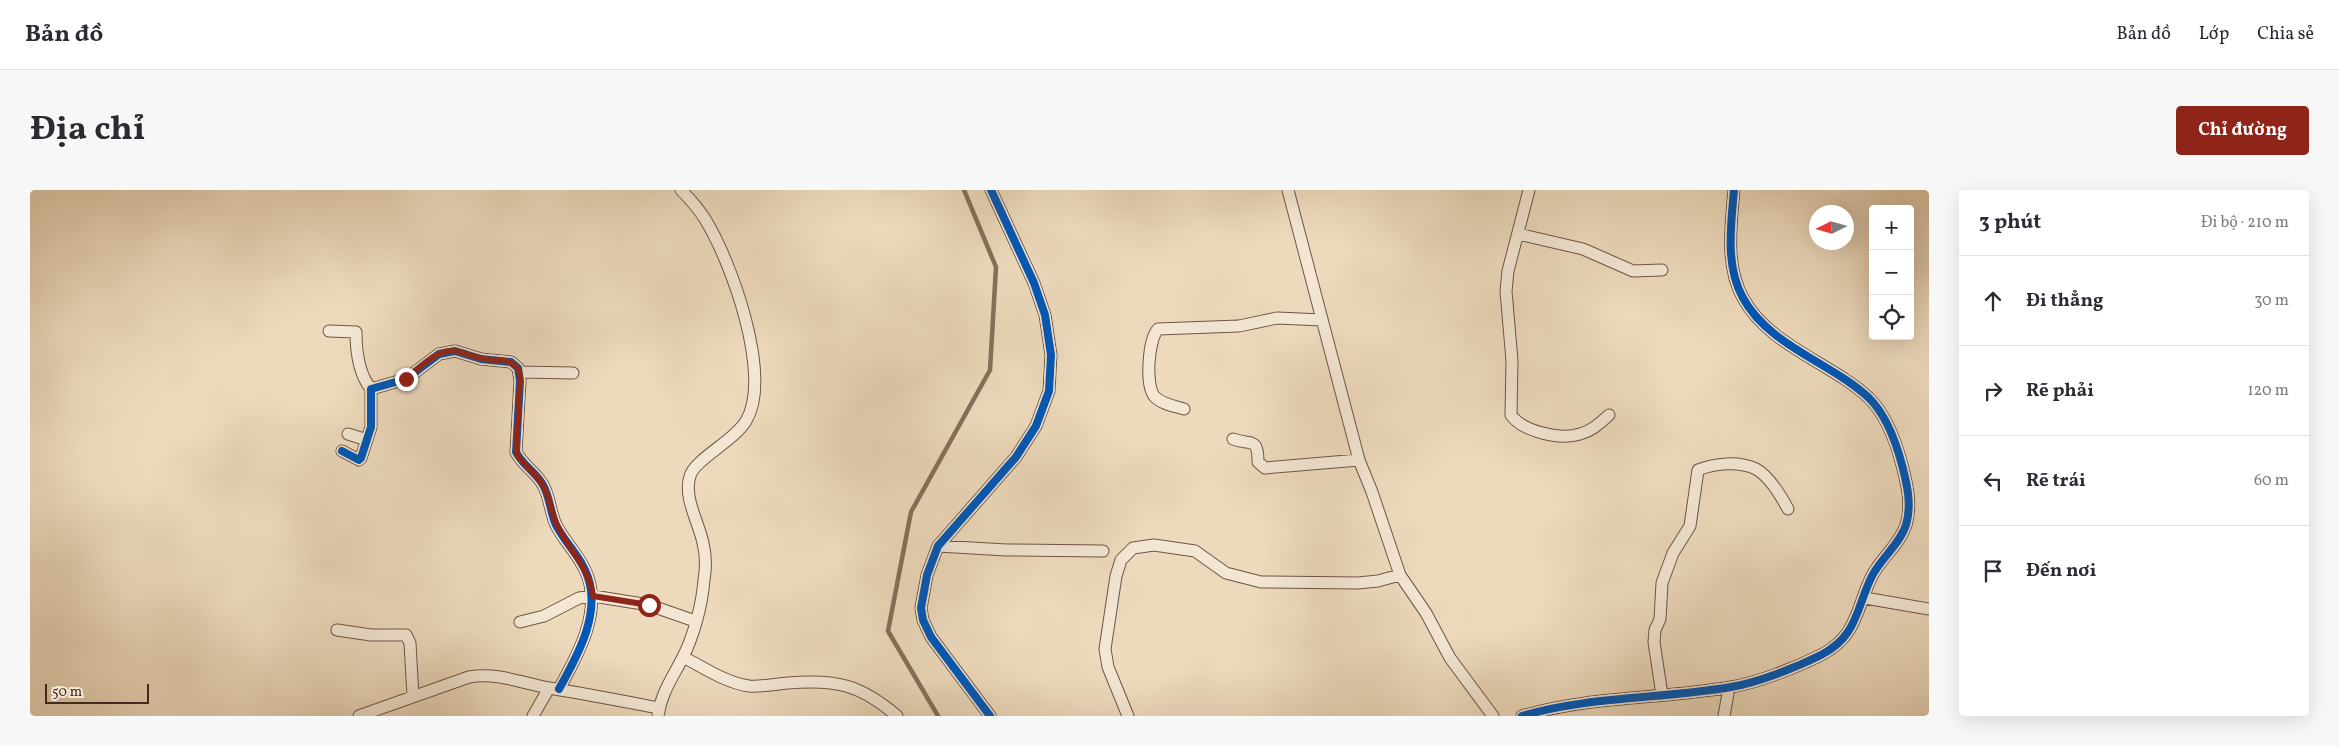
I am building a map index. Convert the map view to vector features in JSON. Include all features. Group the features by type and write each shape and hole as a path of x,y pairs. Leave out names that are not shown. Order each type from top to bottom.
{"street":[{"path":"359,716 469,676 479,675 505,676 659,712 667,684 683,657 695,621 704,583 704,543 689,494 689,477 698,465 740,430 751,411 755,383 746,326 736,287 706,220 681,190"},
{"path":"990,716 945,658 923,620 923,593 938,546 1016,457 1042,413 1050,386 1051,355 1048,329 1040,300 1016,242 991,190"},
{"path":"1288,190 1359,460 1400,574 1426,613 1450,658 1493,716"},
{"path":"1529,190 1508,271 1506,291 1512,361 1512,415 1516,423 1533,431 1566,436 1579,434 1596,427 1609,415"},
{"path":"1522,716 1588,703 1729,688 1760,680 1822,655 1847,634 1872,576 1905,527 1909,511 1908,485 1898,448 1880,411 1869,398 1805,356 1770,329 1743,298 1732,263 1731,222 1734,190"},
{"path":"1518,234 1583,249 1633,271 1662,270"},
{"path":"1184,409 1160,401 1151,392 1149,384 1151,344 1153,334 1158,330 1239,326 1277,318 1322,320"},
{"path":"329,331 356,332 359,365 366,382 371,388 372,414 367,440 359,460 342,451"},
{"path":"371,388 406,379 434,357 449,351 465,352 481,359 506,361 515,364 520,372 516,452 522,462 542,483 548,494 556,523 585,568 593,596 580,647 554,688 533,716"},
{"path":"520,372 573,373"},
{"path":"348,434 367,440"},
{"path":"1233,439 1255,444 1258,462 1265,468 1359,460"},
{"path":"1662,695 1654,642 1655,630 1660,619 1662,583 1673,553 1690,526 1698,470 1719,464 1739,465 1757,470 1781,497 1788,509"},
{"path":"1128,716 1108,667 1105,649 1116,576 1121,560 1133,548 1154,545 1195,551 1226,573 1261,582 1358,583 1378,581 1400,574"},
{"path":"938,546 1006,550 1103,551"},
{"path":"520,622 544,616 578,598 593,596 649,605 695,621"},
{"path":"1864,598 1929,609"},
{"path":"337,630 371,635 406,635 410,643 413,696"},
{"path":"683,657 735,682 752,686 815,681 837,683 875,699 897,716"},
{"path":"1724,716 1729,688"}],"waterway":[{"path":"938,716 888,631 911,512 990,370 996,267 964,190"}],"cycle path":[{"path":"990,716 931,637 923,620 921,608 927,575 938,546 1016,457 1036,426 1049,391 1051,355 1045,315 1034,283 991,190"},
{"path":"1522,716 1599,701 1705,691 1741,685 1777,674 1821,655 1842,639 1849,630 1872,576 1906,525 1909,502 1902,465 1890,429 1875,405 1854,386 1768,329 1754,315 1743,298 1737,286 1731,259 1734,190"},
{"path":"342,451 359,460 361,458 371,427 371,389 406,379 439,354 455,351 481,359 511,362 518,368 520,381 516,452 543,485 556,525 585,570 592,600 590,616 581,647 559,689"}],"route":[{"path":"406,379 434,357 449,351 465,352 481,359 502,360 515,364 520,372 516,452 522,462 542,483 548,494 556,523 585,568 593,596 649,605"}]}
